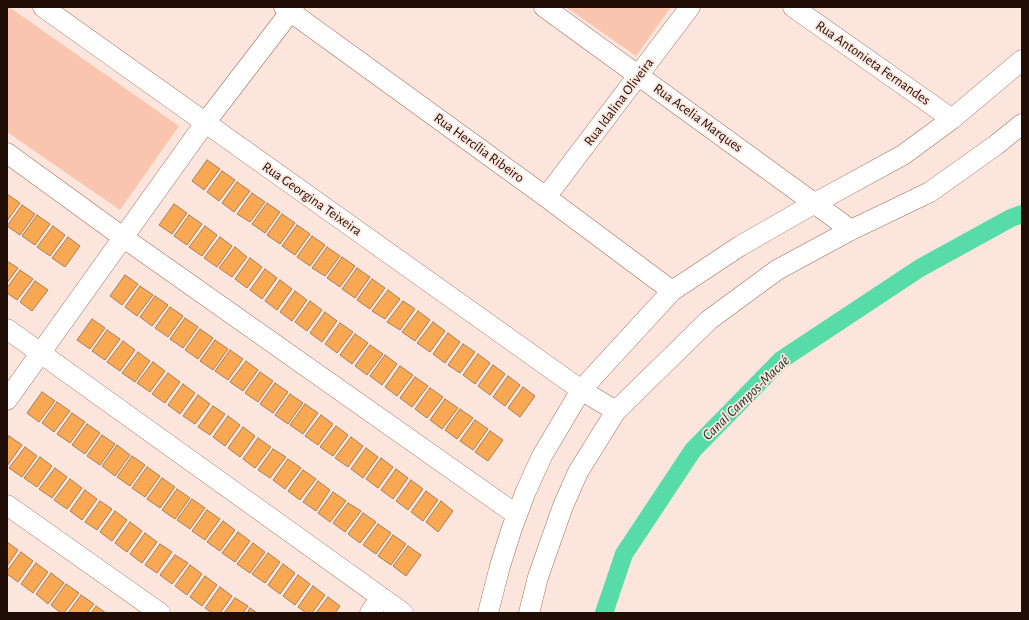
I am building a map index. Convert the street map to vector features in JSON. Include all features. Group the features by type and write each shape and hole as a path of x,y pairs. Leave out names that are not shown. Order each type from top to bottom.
{"street":[{"name":"Rua Georgina Teixeira","path":"43,7 581,390 616,411"},
{"name":"Rua Acelia Marques","path":"544,7 852,230"},
{"name":"Rua Idalina Oliveira","path":"546,197 640,76 690,7"},
{"name":"Rua Antonieta Fernandes","path":"793,7 952,119"},
{"path":"7,400 205,123 290,8"},
{"name":"Rua Hercília Ribeiro","path":"290,8 672,291"},
{"path":"488,613 500,566 517,515 542,456 581,390 672,291 740,246 815,203 904,155 952,119 1022,60"},
{"path":"528,613 549,541 563,506 578,472 616,411 709,320 777,270 852,230 930,192 996,145 1022,124"},
{"path":"7,153 124,238 517,515"},
{"path":"7,329 376,605 403,613"},
{"path":"7,505 160,613"}],"shaded area":[{"path":"7,7 179,126 120,210 7,132"},
{"path":"566,7 671,7 636,56"}],"building":[{"path":"207,160 220,169 204,190 192,181"},
{"path":"222,171 235,180 219,201 207,192"},
{"path":"237,182 250,191 234,212 222,203"},
{"path":"252,193 265,202 250,222 237,214"},
{"path":"7,194 20,203 7,221"},
{"path":"267,203 280,212 265,233 252,224"},
{"path":"174,204 187,213 172,234 159,225"},
{"path":"22,205 35,214 20,235 7,226"},
{"path":"282,214 295,223 280,244 267,235"},
{"path":"37,215 50,224 35,245 22,236"},
{"path":"189,215 202,224 187,245 174,236"},
{"path":"297,225 310,234 295,255 282,246"},
{"path":"53,226 65,235 50,256 37,247"},
{"path":"205,226 217,235 202,256 189,247"},
{"path":"312,236 325,245 310,266 297,257"},
{"path":"68,237 80,246 65,267 52,258"},
{"path":"220,237 232,246 217,267 204,258"},
{"path":"235,247 247,257 232,277 219,268"},
{"path":"327,247 340,256 325,276 312,268"},
{"path":"342,257 355,266 340,287 327,278"},
{"path":"250,258 262,267 247,288 235,279"},
{"path":"7,261 18,268 7,283"},
{"path":"357,268 370,277 355,298 342,289"},
{"path":"265,269 277,278 262,299 250,290"},
{"path":"20,270 33,279 17,300 7,293 7,288"},
{"path":"125,275 138,284 122,305 110,296"},
{"path":"372,279 385,288 370,309 357,300"},
{"path":"280,280 292,289 277,310 265,301"},
{"path":"35,281 48,290 32,311 20,302"},
{"path":"140,286 153,295 137,316 125,307"},
{"path":"388,290 400,299 385,319 372,311"},
{"path":"295,291 307,300 292,321 280,312"},
{"path":"155,296 168,305 152,326 140,317"},
{"path":"310,301 322,310 307,331 295,322"},
{"path":"403,301 415,309 400,330 387,322"},
{"path":"170,307 183,316 168,337 155,328"},
{"path":"418,311 430,320 415,341 402,332"},
{"path":"325,312 337,321 322,342 310,333"},
{"path":"185,318 198,327 183,348 170,339"},
{"path":"92,319 105,328 90,349 77,340"},
{"path":"433,322 445,331 430,352 417,343"},
{"path":"340,323 353,332 337,353 325,344"},
{"path":"200,329 213,338 198,359 185,350"},
{"path":"107,330 120,339 105,360 92,351"},
{"path":"448,333 460,342 445,363 433,354"},
{"path":"355,334 368,343 352,364 340,355"},
{"path":"215,340 228,349 213,370 200,361"},
{"path":"123,341 135,350 120,371 107,362"},
{"path":"463,344 475,352 460,373 448,365"},
{"path":"370,345 383,354 367,375 355,366"},
{"path":"230,350 243,359 228,380 215,371"},
{"path":"138,352 150,361 135,382 122,373"},
{"path":"478,354 490,363 475,384 463,375"},
{"path":"385,355 397,364 382,385 370,376"},
{"path":"246,361 258,370 243,391 230,382"},
{"path":"153,362 165,371 150,392 137,383"},
{"path":"493,365 505,374 490,395 478,386"},
{"path":"400,366 413,375 397,396 385,387"},
{"path":"260,372 273,381 258,402 245,393"},
{"path":"168,373 180,382 165,403 152,394"},
{"path":"508,376 520,385 505,406 493,397"},
{"path":"415,377 428,386 412,407 400,398"},
{"path":"275,383 288,392 273,413 260,404"},
{"path":"183,384 195,393 180,414 168,405"},
{"path":"523,387 535,396 520,417 508,408"},
{"path":"430,388 443,397 427,418 415,409"},
{"path":"42,392 55,401 39,422 27,413"},
{"path":"290,394 303,403 288,424 275,415"},
{"path":"198,395 210,404 195,424 183,416"},
{"path":"445,399 458,408 442,429 430,420"},
{"path":"57,402 70,411 54,432 42,423"},
{"path":"305,404 318,413 303,434 290,425"},
{"path":"213,406 225,414 210,435 198,427"},
{"path":"460,409 473,418 457,439 445,430"},
{"path":"72,413 85,422 70,443 57,434"},
{"path":"321,415 333,424 318,445 305,436"},
{"path":"228,416 240,425 225,446 213,437"},
{"path":"475,420 488,429 473,450 460,441"},
{"path":"87,424 100,433 85,454 72,445"},
{"path":"336,426 348,435 333,456 320,447"},
{"path":"243,427 255,436 240,457 228,448"},
{"path":"490,431 503,440 488,461 475,452"},
{"path":"102,435 115,444 100,465 87,456"},
{"path":"9,436 22,445 7,466 7,439"},
{"path":"351,437 363,446 348,467 335,458"},
{"path":"258,438 271,447 255,468 243,459"},
{"path":"117,445 130,455 115,476 102,466"},
{"path":"25,447 37,456 22,477 9,468"},
{"path":"366,448 378,457 363,478 351,469"},
{"path":"273,449 286,457 270,478 258,470"},
{"path":"132,456 145,465 130,486 117,477"},
{"path":"40,457 52,466 37,487 24,478"},
{"path":"381,458 393,467 378,488 366,479"},
{"path":"288,459 301,468 285,489 273,480"},
{"path":"147,467 160,476 145,497 132,488"},
{"path":"55,468 67,477 52,498 39,489"},
{"path":"396,469 408,478 393,499 381,490"},
{"path":"303,470 316,479 300,500 288,491"},
{"path":"162,478 175,487 160,508 147,499"},
{"path":"70,479 82,488 67,509 54,500"},
{"path":"411,480 423,489 408,510 396,501"},
{"path":"318,481 330,490 316,511 303,502"},
{"path":"177,489 190,498 175,519 162,510"},
{"path":"85,490 97,499 82,520 70,511"},
{"path":"426,491 438,500 423,521 411,512"},
{"path":"333,492 346,501 330,522 318,513"},
{"path":"192,499 205,508 190,529 177,520"},
{"path":"100,501 112,509 97,530 85,522"},
{"path":"441,501 453,511 438,532 426,522"},
{"path":"348,503 361,511 345,532 333,523"},
{"path":"207,510 220,519 205,540 192,531"},
{"path":"115,511 127,520 112,541 100,532"},
{"path":"363,513 376,522 360,543 348,534"},
{"path":"223,521 235,530 220,551 207,542"},
{"path":"130,522 142,531 127,552 115,543"},
{"path":"378,524 391,533 376,554 363,545"},
{"path":"238,532 250,541 235,562 222,553"},
{"path":"145,533 157,542 142,563 130,554"},
{"path":"393,535 406,544 391,565 378,556"},
{"path":"7,542 18,550 7,566"},
{"path":"253,543 265,552 250,573 237,564"},
{"path":"160,544 172,552 157,573 145,565"},
{"path":"408,546 421,555 406,576 393,566"},
{"path":"21,552 33,561 18,582 7,574 7,571"},
{"path":"268,553 280,562 265,583 252,574"},
{"path":"175,555 188,563 172,584 160,575"},
{"path":"36,563 48,572 33,593 21,584"},
{"path":"283,564 295,573 280,594 268,585"},
{"path":"190,565 202,574 187,595 175,586"},
{"path":"51,573 64,583 48,604 36,594"},
{"path":"298,575 310,584 295,605 283,596"},
{"path":"205,576 217,585 202,606 190,597"},
{"path":"66,584 79,593 64,613 61,613 51,605"},
{"path":"313,586 325,595 312,613 306,613 298,607"},
{"path":"220,587 232,596 220,613 212,613 205,608"},
{"path":"81,595 94,604 87,613 68,613"},
{"path":"328,597 340,606 335,613 316,613"},
{"path":"235,598 248,606 243,613 224,613"},
{"path":"96,606 106,613 91,613"},
{"path":"250,608 257,613 247,613"}],"waterway":[{"name":"Canal Campos-Macaé","path":"604,613 624,554 693,450 781,360 920,268 1011,218 1022,214"}]}
